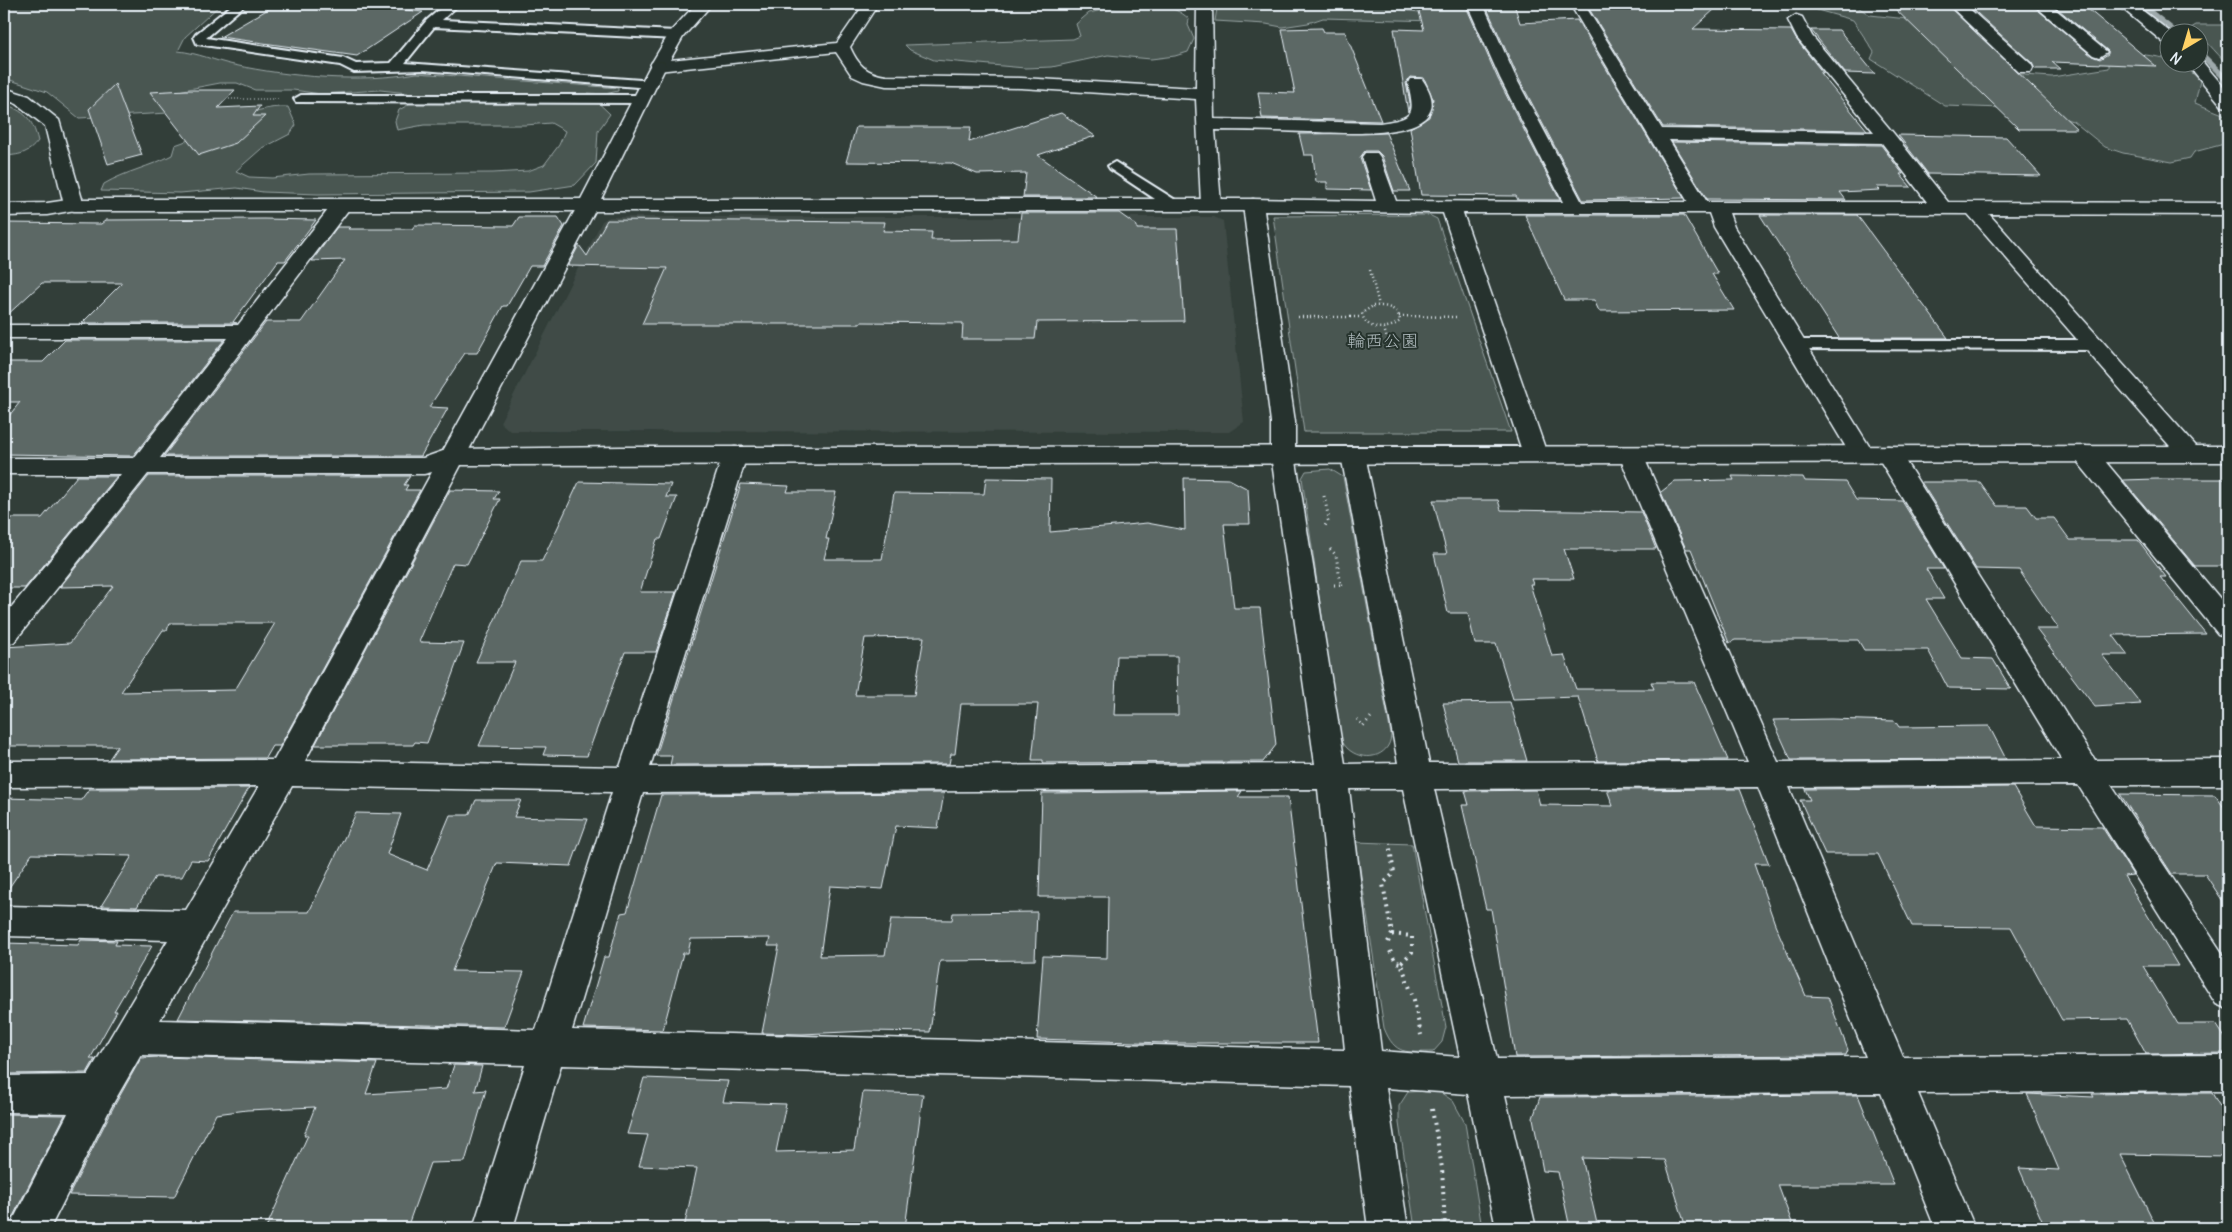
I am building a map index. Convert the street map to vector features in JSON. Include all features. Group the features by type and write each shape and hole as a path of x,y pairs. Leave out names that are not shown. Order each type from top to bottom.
{"street":[{"path":"29,1228 98,1094 283,773 588,205 658,66 676,35 704,4"},
{"path":"658,66 842,47 872,4"},
{"path":"1205,4 1204,94 1211,204"},
{"path":"1475,4 1508,78 1576,208"},
{"path":"1577,4 1657,134 1724,227 1796,345 1875,454 2228,992"},
{"path":"1955,4 2025,68"},
{"path":"2040,4 2100,52"},
{"path":"2125,4 2160,32"},
{"path":"1796,20 1805,38 1888,138 1942,208"},
{"path":"842,47 850,67 864,78 886,81 1003,83 1204,94"},
{"path":"2202,72 2228,102"},
{"path":"1206,124 1380,128 1398,126 1408,122 1420,110 1422,103 1416,83"},
{"path":"4,94 24,100 53,124 74,205"},
{"path":"1657,134 1888,138"},
{"path":"1371,157 1388,208"},
{"path":"5,211 74,205 1172,204 1388,208 2228,209"},
{"path":"1253,204 1284,422 1283,455 1332,777 1365,1068 1388,1228"},
{"path":"4,635 141,466 342,205"},
{"path":"1451,207 1535,454"},
{"path":"1975,210 2192,454"},
{"path":"4,331 244,332"},
{"path":"1631,454 1768,774 1955,1228"},
{"path":"2085,454 2228,626"},
{"path":"4,466 424,466 452,457 735,455 2228,454"},
{"path":"493,1228 631,780 735,455"},
{"path":"1353,455 1416,776 1516,1228"},
{"path":"4,774 283,773 631,780 2084,771 2228,772"},
{"path":"4,921 194,925"},
{"path":"130,1037 1365,1068 1484,1077 2228,1074"},
{"path":"4,1094 98,1094"}],"lane":[{"path":"240,4 200,37 201,41 343,62 354,68 432,67 645,91"},
{"path":"395,67 431,22 453,4"},
{"path":"431,22 676,35"},
{"path":"301,99 645,91"},
{"path":"1115,166 1172,204"},
{"path":"1796,345 2094,345"}],"path":[{"path":"229,99 286,99"},
{"path":"1370,270 1379,305"},
{"path":"1362,317 1364,310 1379,305 1391,308 1400,316 1462,317"},
{"path":"1362,317 1367,324 1384,328 1397,324 1400,316"},
{"path":"1297,317 1362,317"},
{"path":"1384,328 1390,351"},
{"path":"1355,726 1372,726"},
{"path":"1389,843 1394,873 1383,884 1392,934 1388,940 1390,954 1396,962 1402,963 1413,955 1415,949 1412,936 1392,934"},
{"path":"1402,963 1414,1000 1423,1041"},
{"path":"1429,1099 1442,1154 1445,1181 1445,1228"}],"shaded area":[{"path":"609,217 1214,217 1223,221 1244,422 1229,432 510,431 500,422 602,221"}],"green space":[{"path":"4,4 221,4 185,37 178,51 193,53 234,65 278,73 372,78 417,73 618,88 618,91 605,94 588,93 610,114 598,131 596,163 575,185 529,192 318,194 263,192 237,188 180,193 101,191 104,184 172,155 175,145 244,115 273,108 288,107 296,125 290,134 261,149 236,171 249,177 272,178 309,174 493,173 528,171 544,165 559,145 565,131 551,123 525,125 424,125 397,130 395,121 399,110 408,105 408,93 380,90 321,94 293,90 255,90 237,83 220,83 178,91 168,113 79,118 47,92 4,78"},
{"path":"1128,4 1168,7 1189,19 1188,25 1194,39 1188,52 1175,56 1151,59 1108,55 1052,67 1025,68 934,60 910,50 905,45 1073,39 1080,36 1076,24 1089,13"},
{"path":"1295,4 1392,4 1403,10 1434,14 1436,21 1323,18 1308,23 1282,27 1266,24 1215,21 1217,8 1284,8"},
{"path":"1806,4 1853,4 1870,15 1926,21 1980,72 2052,77 2109,68 2109,59 2124,55 2132,54 2160,57 2160,72 2191,72 2200,81 2195,103 2228,116 2228,143 2194,152 2190,158 2172,162 2123,153 2105,147 2073,121 2050,115 2002,108 1945,106 1871,59 1874,52 1853,20 1817,10"},
{"path":"2210,25 2228,25 2228,64 2210,46"},
{"path":"4,103 27,117 36,133 38,141 31,149 23,153 4,156"},
{"name":"輪西公園","path":"1429,215 1437,219 1511,432 1304,432 1273,216"},
{"path":"1330,469 1343,477 1391,735 1386,749 1374,756 1367,757 1353,753 1344,745 1339,734 1302,478 1306,471"},
{"path":"1356,842 1412,844 1446,1027 1442,1042 1433,1052 1409,1052 1397,1048 1388,1037 1384,1028"},
{"path":"1437,1090 1453,1101 1465,1123 1482,1228 1415,1228 1399,1123 1399,1106 1408,1092"}],"building":[{"path":"277,4 356,4 423,12 357,56 220,37"},
{"path":"1417,4 1465,4 1498,79 1560,200 1518,200 1516,196 1421,195 1410,128 1429,117 1433,99 1424,78 1410,77 1406,83 1410,102 1408,112 1394,29 1424,30"},
{"path":"1485,4 1514,4 1520,23 1577,20 1684,198 1583,200 1518,77"},
{"path":"1586,4 1665,4 1668,8 1716,8 1693,29 1791,30 1823,73 1820,73 1867,130 1663,127"},
{"path":"1890,4 1946,4 2077,129 2019,129"},
{"path":"1967,4 2031,4 2092,56 2100,59 2108,54 2108,51 2052,4 2082,4 2156,66 2052,62 2060,69 2035,69 2032,63"},
{"path":"1322,28 1324,32 1345,32 1381,121 1262,118 1258,92 1295,93 1282,29"},
{"path":"1811,30 1839,30 1875,74 1845,73"},
{"path":"115,84 142,155 108,164 89,109"},
{"path":"235,90 218,108 260,106 253,116 265,116 236,143 199,155 150,92"},
{"path":"1061,113 1095,136 1038,155 1097,197 1023,197 1026,173 977,174 951,163 846,162 856,127 971,127 969,142"},
{"path":"1386,133 1410,191 1394,191 1382,156 1377,151 1365,151 1360,158 1371,190 1327,189 1327,182 1316,182 1313,155 1304,155 1299,134"},
{"path":"1898,135 2006,137 2041,176 1928,174"},
{"path":"1672,142 1881,145 1911,187 1877,187 1880,190 1840,192 1846,200 1707,199"},
{"path":"1021,213 1119,213 1137,226 1137,229 1177,229 1184,321 1037,322 1035,339 962,339 963,323 642,324 667,268 568,266 579,245 587,256 607,220 885,222 883,231 932,232 931,240 1018,239"},
{"path":"1525,215 1684,215 1718,274 1712,274 1734,310 1599,311 1594,300 1564,300"},
{"path":"1760,215 1857,215 1948,338 1839,338"},
{"path":"519,217 558,217 564,226 542,266 530,266 507,306 503,306 477,353 465,353 429,407 448,408 421,456 164,456 266,322 301,322 345,260 312,261 337,227 350,227 348,229 412,229 415,225 513,226"},
{"path":"106,220 316,220 285,261 278,261 233,322 237,323 82,323 122,283 42,283 4,318 4,223 101,224"},
{"path":"65,340 224,340 133,456 4,454 4,422 20,402 4,402 4,362 43,362"},
{"path":"77,476 117,476 25,588 4,588 4,518 42,518"},
{"path":"149,476 410,476 404,485 408,485 405,490 420,490 280,746 272,746 265,758 109,759 118,746 4,746 4,647 70,643 113,586 60,587","holes":["170,623 275,623 235,690 121,692 163,630 167,630"]},
{"path":"1732,476 1803,477 1805,481 1845,482 1856,500 1902,501 1944,569 1926,569 1944,599 1926,599 1962,658 1993,659 2011,689 1948,688 1928,650 1864,650 1858,640 1735,640 1729,643 1691,549 1686,549 1661,492 1675,481 1734,480"},
{"path":"986,478 1051,479 1050,532 1147,523 1185,530 1184,478 1229,479 1248,489 1250,524 1224,524 1234,608 1260,608 1276,745 1263,762 1043,763 1043,760 1032,760 1038,704 961,704 955,754 951,754 949,764 670,765 672,756 656,756 741,484 789,486 787,492 836,492 826,539 829,539 824,559 882,559 894,493 984,494","holes":["924,637 914,695 855,695 865,638","1117,656 1177,656 1178,715 1114,715"]},
{"path":"2228,479 2228,566 2195,566 2123,480"},
{"path":"579,482 671,484 666,497 677,497 661,539 657,539 640,592 676,592 656,652 625,652 587,756 543,755 546,747 479,746 515,662 476,662 521,561 542,561"},
{"path":"1921,482 1980,482 1997,506 2027,506 2036,518 2054,518 2070,540 2138,540 2166,577 2160,577 2206,634 2113,635 2128,655 2102,655 2141,704 2095,707 2036,629 2059,629 2019,570 1976,569"},
{"path":"450,490 499,491 494,499 500,499 467,564 453,563 419,642 464,643 427,743 415,742 413,745 315,745"},
{"path":"1433,500 1498,500 1501,510 1641,512 1656,549 1564,549 1574,579 1531,579 1533,584 1530,584 1552,656 1564,655 1576,689 1654,689 1651,682 1694,682 1728,760 1598,761 1578,697 1513,699 1496,644 1475,644 1468,613 1448,613 1434,554 1447,554"},
{"path":"1510,702 1527,761 1458,761 1443,703"},
{"path":"1773,720 1895,721 1899,727 1989,726 2006,759 1791,760"},
{"path":"2013,787 2036,826 2102,827 2133,875 2124,876 2178,966 2143,966 2178,1024 2216,1024 2228,1042 2228,1053 2146,1054 2127,1019 2062,1020 2011,927 1912,926 1878,854 1825,854 1800,800 1810,800 1805,789"},
{"path":"249,788 208,861 191,860 182,877 155,877 137,907 101,906 132,856 32,854 4,895 4,798 81,800 89,789"},
{"path":"1740,789 1769,864 1754,864 1775,924 1806,996 1828,997 1848,1050 1846,1055 1515,1057 1491,909 1486,909 1462,805 1469,805 1465,791 1536,790 1540,805 1613,806 1607,790"},
{"path":"1242,791 1238,797 1288,797 1318,1043 1166,1043 1037,1039 1043,956 1107,958 1108,897 1039,897 1042,793"},
{"path":"944,793 938,828 896,826 883,889 830,886 820,956 885,955 891,919 952,920 953,913 1037,912 1035,960 940,961 930,1032 762,1033 779,946 768,946 770,938 691,939 688,953 683,953 663,1030 583,1028 604,957 609,957 621,913 627,912 661,795"},
{"path":"2120,794 2215,795 2228,813 2228,909 2205,874 2172,874"},
{"path":"476,800 521,800 514,817 588,819 571,866 497,863 452,971 524,972 504,1027 178,1019 233,912 309,912 356,813 401,814 387,854 427,870 450,815 469,815"},
{"path":"81,940 117,941 115,945 152,946 114,1011 117,1011 90,1059 95,1059 87,1073 4,1074 4,943 78,945"},
{"path":"141,1058 377,1063 366,1094 446,1089 454,1065 482,1066 475,1091 486,1090 465,1162 430,1163 407,1228 266,1228 308,1135 304,1135 315,1107 247,1110 216,1114 174,1197 69,1195 113,1108"},
{"path":"644,1078 728,1081 723,1102 786,1104 776,1152 854,1150 863,1092 923,1094 905,1228 684,1228 697,1168 639,1166 648,1135 627,1134"},
{"path":"2212,1093 2228,1120 2228,1156 2120,1154 2156,1226 2043,1223 2019,1168 2059,1170 2027,1094 2094,1097 2092,1094"},
{"path":"1858,1095 1894,1185 1778,1185 1794,1228 1686,1228 1665,1160 1582,1158 1598,1228 1570,1228 1558,1172 1543,1171 1533,1118 1540,1097"},
{"path":"4,1114 65,1115 7,1228 4,1228"}],"waterway":[{"path":"2140,4 2162,22"},
{"path":"2210,63 2228,81"}]}
